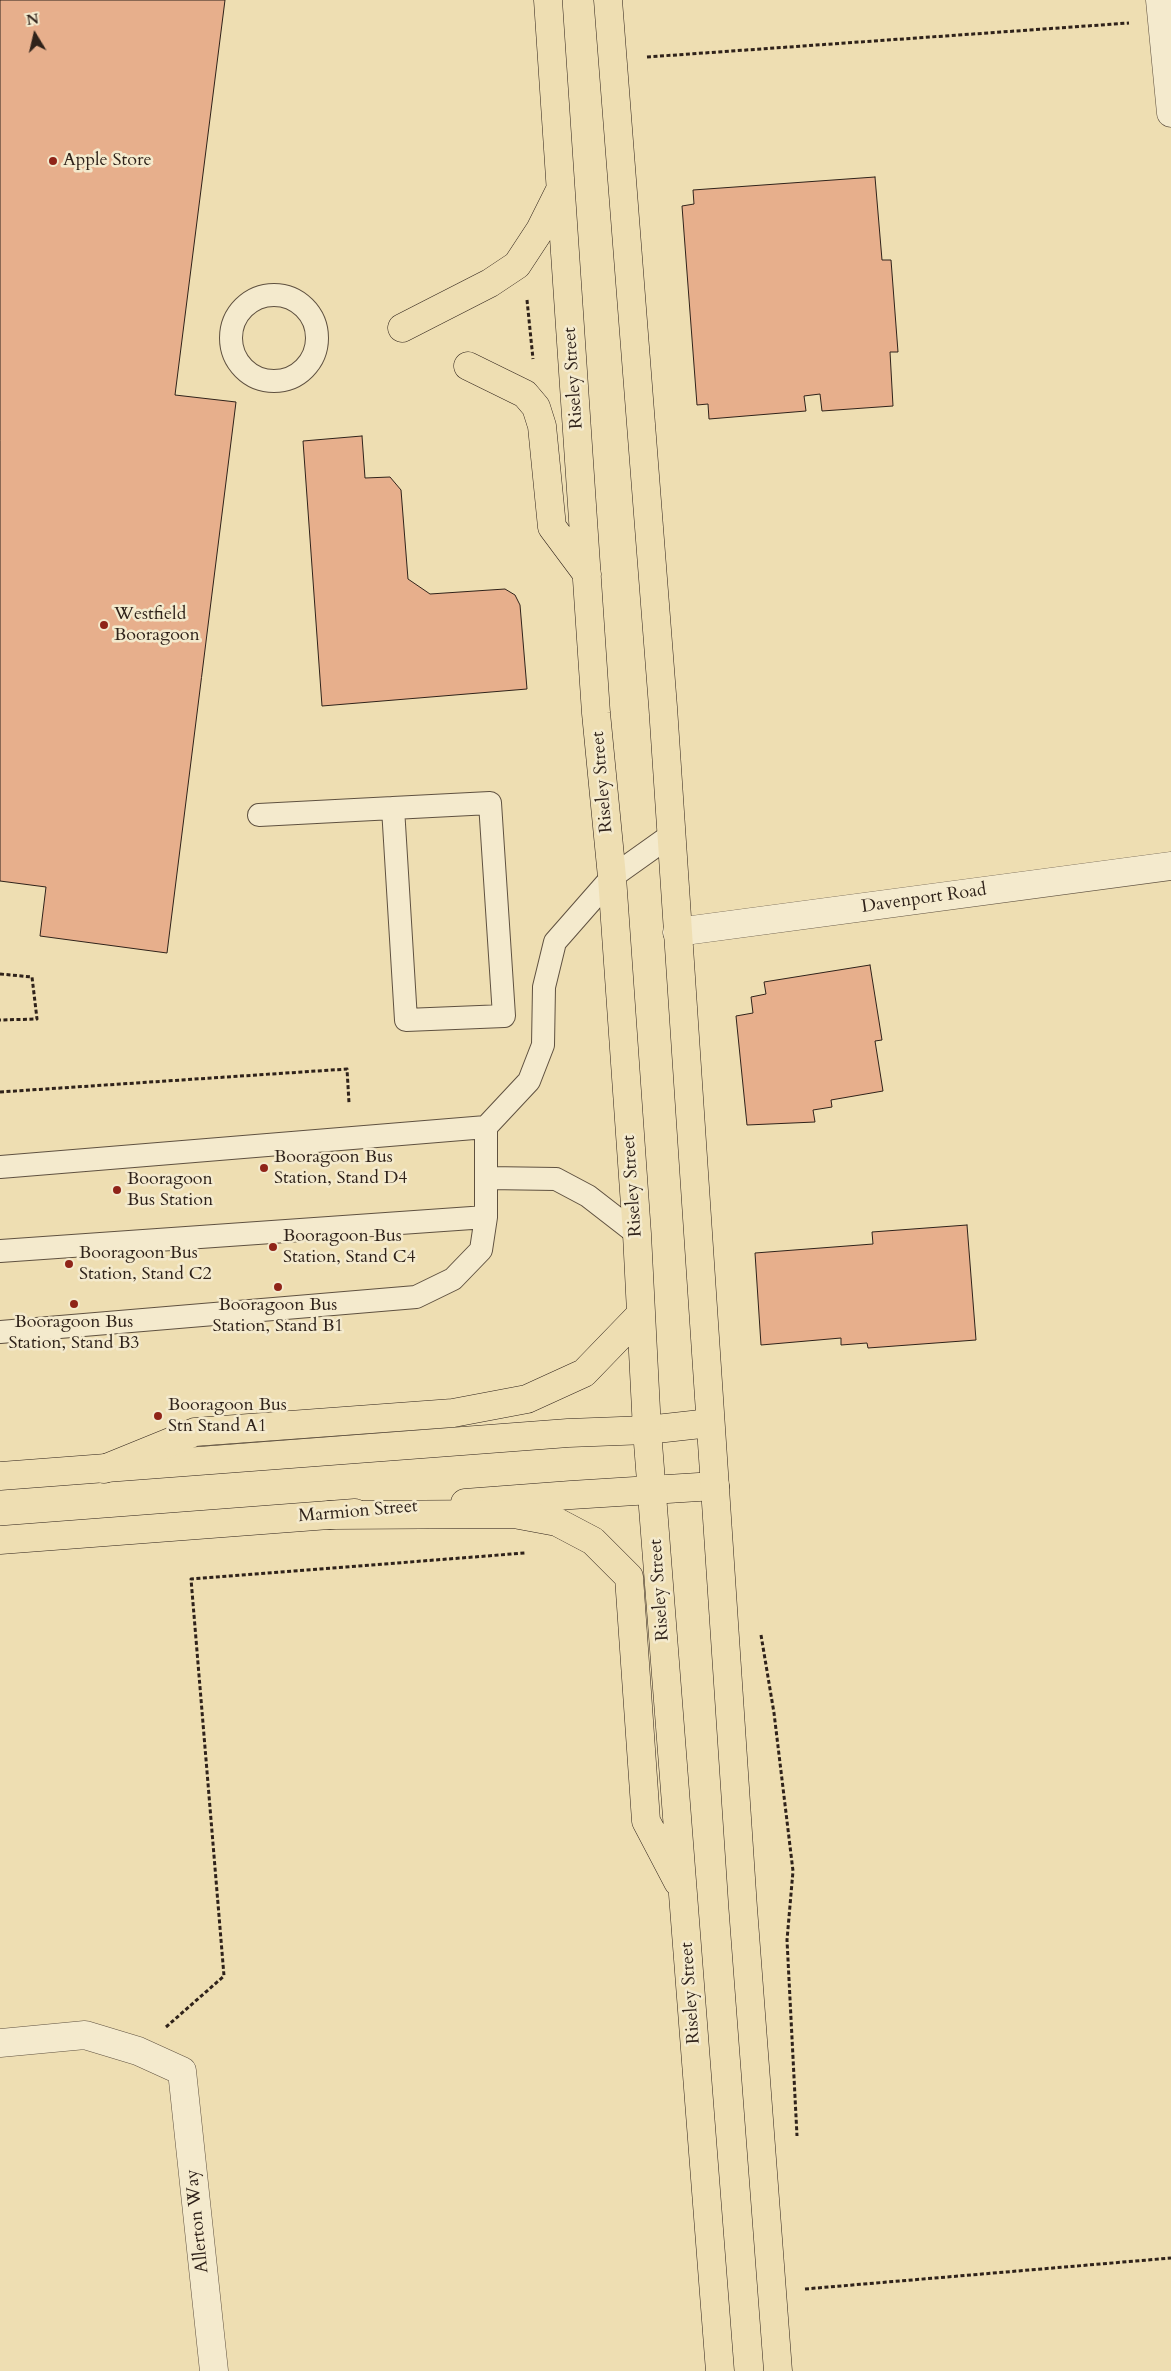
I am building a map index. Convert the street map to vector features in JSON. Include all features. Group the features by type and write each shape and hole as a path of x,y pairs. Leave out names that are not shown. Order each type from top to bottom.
{"main road":[{"name":"Riseley Street","path":"548,0 596,713 612,878 637,1234 647,1430 720,2371"},
{"path":"608,0 671,835 743,1908 778,2371"},
{"path":"402,328 490,283 517,265 540,230 561,189"},
{"path":"468,366 525,394 536,407 542,426 552,527 587,574"},
{"path":"104,1469 195,1432 453,1413 527,1399 584,1373 641,1314"},
{"path":"0,1476 568,1433 647,1430 710,1423"},
{"name":"Marmion Street","path":"0,1540 330,1515 571,1494 715,1486"},
{"path":"330,1515 514,1514 558,1522 593,1540 629,1577 646,1821 684,1892"}],"street":[{"path":"1161,10 1171,114"},
{"name":"Davenport Road","path":"677,932 1171,866"},
{"path":"0,2042 85,2034 138,2051"},
{"name":"Allerton Way","path":"138,2051 182,2071 214,2371"}],"lane":[{"path":"259,815 393,808 490,803 504,1016 406,1020 393,808"},
{"path":"0,1167 486,1127 529,1081 543,1045 544,987 555,942 612,878 671,835"},
{"path":"0,1332 416,1298 452,1279 481,1250 486,1218 488,1178 486,1127"},
{"path":"488,1178 556,1179 588,1196 637,1234"},
{"path":"0,1251 486,1218"}],"path":[{"path":"643,57 1161,10"},
{"path":"0,974 32,977 37,1019 0,1020"},
{"path":"0,1092 347,1069 350,1103"},
{"path":"138,2051 224,1976 191,1579 532,1553"},
{"path":"760,1625 774,1713 793,1872 787,1940 797,2140"},
{"path":"805,2280 805,2290 1171,2258"}],"building":[{"name":"Westfield Booragoon","path":"0,0 225,0 175,395 236,402 167,953 40,936 46,887 0,881"},
{"path":"875,177 882,260 891,260 898,352 890,352 893,406 822,411 820,394 804,396 806,411 709,419 708,404 697,405 682,206 694,204 693,190"},
{"path":"362,436 365,478 390,477 401,490 408,579 430,594 505,589 515,595 520,605 527,689 322,706 303,441"},
{"path":"870,965 882,1040 875,1041 883,1091 831,1100 832,1107 813,1110 815,1122 747,1125 736,1016 753,1013 751,997 766,994 764,982"},
{"path":"967,1225 976,1340 868,1348 867,1343 841,1345 841,1338 761,1345 755,1253 873,1244 872,1232"}],"place":[{"name":"Apple Store","path":"53,161"},
{"name":"Westfield Booragoon","path":"104,625"},
{"name":"Booragoon Bus Station, Stand D4","path":"264,1168"},
{"name":"Booragoon Bus Station","path":"117,1190"},
{"name":"Booragoon Bus Station, Stand C4","path":"273,1247"},
{"name":"Booragoon Bus Station, Stand C2","path":"69,1264"},
{"name":"Booragoon Bus Station, Stand B1","path":"278,1287"},
{"name":"Booragoon Bus Station, Stand B3","path":"74,1304"},
{"name":"Booragoon Bus Stn Stand A1","path":"158,1416"}]}
